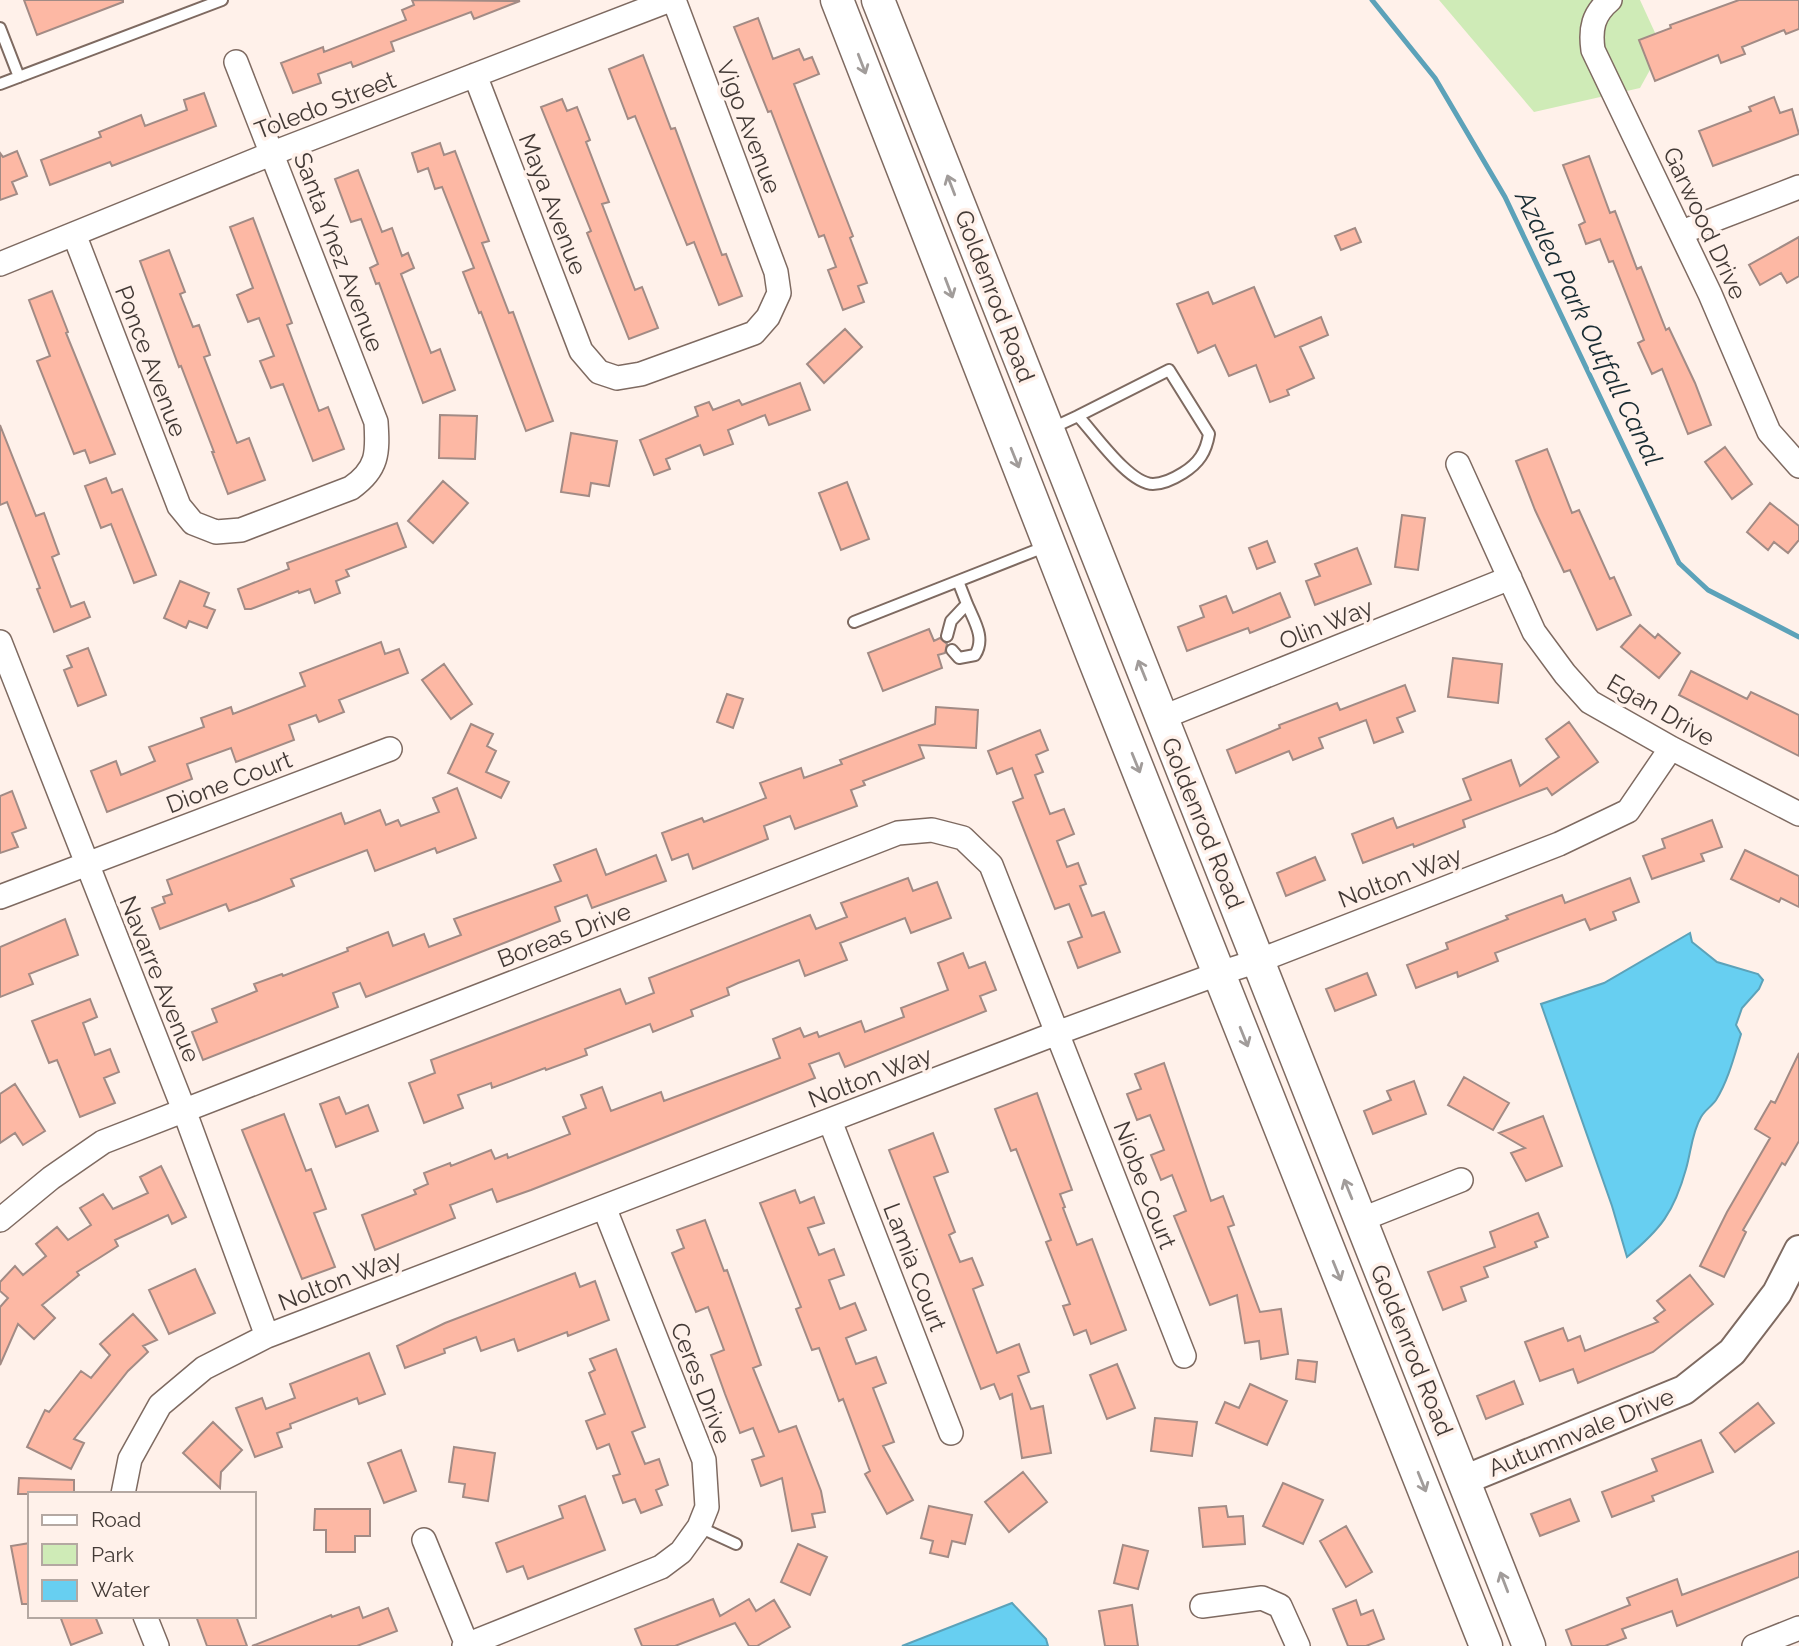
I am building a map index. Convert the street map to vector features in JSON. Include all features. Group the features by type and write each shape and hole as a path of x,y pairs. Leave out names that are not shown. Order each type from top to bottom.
{"main road":[{"name":"Goldenrod Road","path":"837,0 1050,545 1486,1643"},
{"name":"Goldenrod Road","path":"878,0 1529,1646"},
{"path":"964,326 986,339 1013,407 1028,421 1047,430"}],"street":[{"name":"Toledo Street","path":"0,264 273,153 672,0"},
{"name":"Vigo Avenue","path":"581,351 600,372 617,378 640,374 754,333 768,317 779,293 776,272 672,0"},
{"name":"Garwood Drive","path":"1610,0 1593,19 1593,50 1682,232 1769,432 1799,466"},
{"name":"Santa Ynez Avenue","path":"178,506 192,523 216,532 241,530 351,488 367,476 377,452 376,422 236,62"},
{"name":"Maya Avenue","path":"475,75 581,351"},
{"path":"1682,232 1799,187"},
{"name":"Ponce Avenue","path":"74,234 178,506"},
{"name":"Egan Drive","path":"1458,464 1534,632 1590,702 1671,748 1799,814"},
{"name":"Olin Way","path":"1161,718 1510,578"},
{"name":"Navarre Avenue","path":"0,642 184,1110 267,1336"},
{"name":"Nolton Way","path":"124,1492 130,1459 160,1405 204,1368 267,1336 1057,1033 1258,961 1559,844 1628,811 1671,748"},
{"name":"Dione Court","path":"0,897 390,749"},
{"name":"Boreas Drive","path":"0,1220 51,1178 103,1142 898,833 932,830 963,838 991,865 1057,1033"},
{"name":"Niobe Court","path":"1057,1033 1184,1356"},
{"name":"Lamia Court","path":"830,1121 951,1433"},
{"path":"1360,1220 1461,1180"},
{"name":"Ceres Drive","path":"465,1646 662,1567 681,1552 699,1527 707,1507 704,1460 604,1207"},
{"name":"Autumnvale Drive","path":"1464,1480 1600,1427 1684,1390 1732,1352 1777,1293 1799,1250"},
{"path":"424,1540 465,1646"},
{"path":"1202,1606 1262,1598 1280,1606 1298,1646"},
{"path":"146,1618 157,1646"},
{"path":"1754,1646 1799,1628"}],"lane":[{"path":"0,84 222,0"},
{"path":"0,28 19,77"},
{"path":"1047,430 1169,370 1209,434 1206,451 1193,467 1174,478 1153,484 1140,481 1129,474 1078,415"},
{"path":"854,622 1050,545"},
{"path":"952,650 959,659 975,655 981,637 958,581"},
{"path":"947,636 951,621 967,604"},
{"path":"699,1527 736,1544"}],"green space":[{"path":"1439,0 1640,0 1662,48 1640,88 1534,112"}],"water":[{"path":"1690,933 1692,942 1717,962 1758,974 1763,980 1759,989 1742,1008 1736,1025 1741,1034 1724,1085 1698,1123 1688,1162 1671,1208 1649,1237 1627,1257 1612,1206 1541,1004 1604,983"},
{"path":"1012,1603 1046,1639 1048,1646 902,1646"}],"building":[{"path":"24,0 123,0 123,2 37,35"},
{"path":"412,0 520,1 474,19 471,12 391,42 394,51 353,67 351,62 318,74 321,83 293,93 281,63 323,47 324,52 406,20 402,10 414,5"},
{"path":"1739,0 1799,0 1799,29 1786,34 1784,30 1742,47 1745,54 1721,63 1718,55 1655,81 1639,40 1671,28 1670,25"},
{"path":"758,18 773,59 799,49 804,60 812,57 819,74 794,84 853,236 850,238 867,283 858,286 864,302 843,310 828,270 836,267 824,235 819,237 771,111 768,112 734,27"},
{"path":"643,55 671,129 675,128 722,255 726,254 742,296 719,305 694,242 687,245 635,116 628,119 609,69"},
{"path":"204,93 216,126 112,166 110,162 50,185 41,160 101,137 99,132 141,115 145,126 187,110 184,100"},
{"path":"1774,97 1780,113 1792,109 1799,134 1713,166 1699,131 1751,111 1749,107"},
{"path":"562,99 567,111 577,107 590,140 586,142 609,202 602,204 635,290 642,287 658,328 629,339 587,233 591,231 541,107"},
{"path":"440,143 444,155 455,151 489,241 482,243 509,313 513,312 553,421 526,431 463,272 474,268 442,187 435,189 428,168 418,172 412,153"},
{"path":"17,151 27,176 12,182 17,194 0,200 0,153 3,157"},
{"path":"1589,156 1610,213 1615,211 1637,269 1641,267 1666,330 1669,328 1711,425 1688,434 1662,369 1652,374 1638,343 1644,340 1613,261 1609,262 1600,239 1586,244 1579,225 1585,222 1563,165"},
{"path":"358,170 382,232 392,228 402,256 408,253 414,268 401,274 431,353 440,349 455,390 423,403 379,283 376,284 370,268 378,264 361,219 351,222 335,179"},
{"path":"253,218 292,323 287,325 319,411 328,407 344,449 313,461 283,384 271,388 260,361 274,356 259,318 248,322 237,295 253,288 230,227"},
{"path":"1355,228 1361,242 1341,250 1335,236"},
{"path":"1799,237 1799,276 1787,283 1781,273 1760,285 1749,265"},
{"path":"169,250 185,292 180,294 193,327 199,325 210,355 204,357 237,443 249,438 265,480 228,494 140,261"},
{"path":"1254,287 1275,337 1321,317 1328,335 1300,347 1314,378 1287,390 1289,395 1270,402 1256,365 1229,376 1215,345 1198,353 1177,304 1208,292 1213,304"},
{"path":"52,291 115,454 90,463 85,450 74,454 37,361 50,356 29,300"},
{"path":"845,329 862,347 824,383 807,364"},
{"path":"800,383 810,410 769,425 765,415 728,430 733,444 704,455 700,445 666,459 670,469 654,475 640,440 698,416 695,407 709,402 713,410 739,400 742,405"},
{"path":"440,415 477,416 475,459 439,458"},
{"path":"0,425 36,516 44,513 59,554 52,557 71,607 84,602 90,617 54,632 7,502 0,505"},
{"path":"571,433 617,441 609,486 591,483 589,496 561,492"},
{"path":"1725,447 1752,484 1732,499 1705,462"},
{"path":"1547,449 1572,513 1579,510 1610,579 1614,577 1631,615 1597,630 1570,570 1564,572 1516,461"},
{"path":"106,478 112,493 122,489 156,575 134,583 111,524 101,528 85,486"},
{"path":"443,481 468,503 433,543 408,521"},
{"path":"847,482 869,539 841,550 819,493"},
{"path":"1770,503 1799,526 1799,540 1788,553 1774,542 1768,550 1747,532"},
{"path":"1402,515 1425,518 1418,570 1395,567"},
{"path":"397,523 406,547 346,570 349,576 336,581 340,593 315,603 310,589 299,593 298,591 245,609 238,589 289,569 287,563"},
{"path":"1267,541 1275,562 1257,569 1249,548"},
{"path":"1357,548 1371,584 1315,605 1306,581 1320,576 1315,564"},
{"path":"180,581 209,593 204,606 215,610 207,628 189,621 186,628 164,618"},
{"path":"1280,593 1290,617 1250,633 1248,628 1187,651 1178,627 1204,617 1200,606 1226,596 1233,613"},
{"path":"1640,625 1655,638 1658,634 1680,653 1659,678 1621,647"},
{"path":"929,629 934,641 940,638 947,644 945,653 938,655 942,668 883,691 868,653"},
{"path":"381,642 385,654 399,649 408,673 339,700 344,712 319,722 316,715 289,725 294,740 236,762 231,748 187,764 192,779 107,812 91,771 116,761 121,775 155,761 149,747 204,727 201,718 231,707 233,714 305,686 300,673"},
{"path":"88,648 106,695 78,706 64,670 72,667 67,656"},
{"path":"1453,658 1502,664 1498,703 1448,697"},
{"path":"444,664 472,704 451,719 422,680"},
{"path":"1691,671 1747,699 1751,692 1799,715 1799,756 1679,695"},
{"path":"1405,685 1415,711 1397,718 1403,732 1374,743 1366,720 1319,738 1323,748 1293,760 1289,751 1236,773 1227,750 1280,728 1279,725 1337,703 1340,710"},
{"path":"727,694 743,699 733,728 717,722"},
{"path":"936,707 978,710 976,748 919,745 924,758 863,781 865,785 851,790 857,806 795,829 790,816 764,826 768,839 693,869 688,854 672,860 662,833 702,818 704,822 766,798 760,783 801,768 804,778 842,764 840,760 935,724"},
{"path":"1569,722 1598,762 1552,795 1547,788 1463,820 1465,827 1363,863 1352,834 1393,818 1397,828 1471,800 1463,779 1511,760 1520,786 1559,757 1546,739"},
{"path":"471,724 493,734 487,746 496,751 486,772 509,782 501,798 448,773"},
{"path":"1040,730 1048,750 1036,755 1043,772 1035,775 1050,814 1064,809 1074,834 1057,841 1067,867 1078,863 1086,884 1080,886 1092,916 1104,912 1120,952 1078,968 1068,942 1082,937 1069,904 1055,909 1013,802 1023,798 1012,768 997,774 988,751"},
{"path":"457,788 476,838 437,853 435,848 375,871 367,850 291,879 294,886 256,901 229,911 226,904 160,929 152,908 165,903 163,897 172,894 167,880 341,813 345,824 380,810 386,825 398,820 401,826 439,812 433,798"},
{"path":"12,791 26,828 12,833 18,847 0,853 0,796"},
{"path":"1712,820 1722,847 1701,854 1704,861 1652,879 1643,856 1665,848 1662,839"},
{"path":"596,849 606,875 656,855 666,881 592,908 587,895 555,907 560,921 366,997 360,983 333,993 338,1007 203,1060 192,1032 217,1022 212,1009 257,991 254,984 348,951 347,948 388,932 393,946 424,934 429,947 461,935 454,919 561,881 554,865"},
{"path":"1745,850 1799,876 1799,907 1781,898 1779,902 1731,879"},
{"path":"1315,857 1325,880 1286,896 1277,873"},
{"path":"908,878 913,891 937,882 951,918 911,933 905,918 840,943 847,960 805,976 799,960 738,983 727,988 729,995 691,1010 693,1016 653,1032 650,1024 585,1049 587,1055 492,1088 491,1083 458,1095 463,1108 424,1123 409,1083 435,1073 431,1060 620,989 626,1004 654,993 649,978 810,915 816,929 847,917 841,903"},
{"path":"1630,878 1639,902 1613,912 1616,920 1590,930 1585,919 1495,953 1498,961 1458,977 1457,972 1416,988 1407,965 1448,949 1446,943 1562,895 1565,903"},
{"path":"65,919 78,955 29,974 33,984 0,997 0,947"},
{"path":"963,953 969,968 985,962 996,990 980,996 986,1011 845,1067 839,1053 809,1064 815,1078 497,1202 492,1189 450,1205 455,1218 375,1250 362,1215 416,1194 414,1190 428,1184 424,1173 450,1163 451,1166 491,1150 495,1159 507,1154 508,1158 570,1134 563,1117 586,1108 581,1095 602,1087 611,1111 661,1092 664,1101 780,1058 773,1039 800,1028 804,1037 817,1032 819,1037 861,1021 865,1032 904,1017 901,1008 948,990 938,963"},
{"path":"1367,973 1376,995 1335,1011 1326,989"},
{"path":"90,999 97,1017 83,1023 95,1055 110,1049 119,1072 104,1078 115,1103 80,1117 57,1060 49,1063 32,1021"},
{"path":"1799,1053 1799,1141 1785,1165 1782,1163 1743,1230 1746,1232 1724,1277 1700,1266 1727,1212 1770,1138 1755,1129 1771,1101 1775,1103"},
{"path":"1164,1063 1211,1201 1223,1196 1234,1225 1228,1227 1260,1312 1281,1309 1288,1354 1261,1359 1259,1341 1245,1343 1237,1295 1210,1305 1174,1216 1186,1211 1172,1175 1161,1180 1151,1155 1164,1150 1150,1115 1137,1120 1127,1094 1141,1089 1135,1074"},
{"path":"1464,1077 1509,1103 1493,1130 1448,1105"},
{"path":"1414,1081 1426,1114 1373,1134 1364,1111 1391,1100 1387,1091"},
{"path":"15,1084 45,1131 23,1145 15,1133 0,1143 0,1094"},
{"path":"1037,1093 1072,1190 1060,1194 1065,1207 1063,1208 1077,1245 1092,1239 1126,1330 1091,1344 1086,1330 1074,1335 1063,1306 1070,1304 1046,1242 1051,1240 1016,1149 1011,1151 995,1109"},
{"path":"339,1097 346,1114 368,1105 378,1131 336,1147 320,1104"},
{"path":"284,1114 306,1171 311,1169 326,1209 314,1213 335,1267 302,1279 242,1130"},
{"path":"1543,1116 1562,1166 1526,1181 1511,1153 1525,1148 1499,1133"},
{"path":"933,1133 948,1172 934,1177 955,1232 949,1235 960,1262 972,1258 983,1285 973,1289 997,1353 1019,1344 1029,1372 1018,1376 1031,1409 1043,1406 1051,1453 1022,1458 1012,1394 1000,1399 994,1384 981,1389 889,1150"},
{"path":"161,1166 186,1217 172,1224 168,1215 115,1240 118,1246 77,1272 79,1275 42,1305 55,1318 34,1339 18,1324 0,1365 0,1307 8,1298 0,1291 0,1282 15,1266 23,1275 46,1256 36,1244 57,1227 68,1240 91,1225 80,1208 103,1194 113,1209 148,1193 140,1177"},
{"path":"795,1190 800,1203 814,1197 824,1223 808,1228 819,1255 834,1249 844,1275 829,1280 840,1309 855,1303 866,1330 846,1338 856,1364 876,1357 886,1383 873,1388 894,1442 883,1446 913,1500 887,1514 865,1474 870,1471 843,1399 839,1401 819,1348 812,1350 796,1309 801,1307 760,1203"},
{"path":"1538,1213 1548,1237 1535,1242 1537,1247 1484,1267 1488,1277 1461,1287 1466,1301 1443,1310 1428,1272 1495,1247 1490,1232"},
{"path":"705,1220 724,1271 727,1270 761,1365 753,1368 779,1432 796,1426 821,1491 825,1512 812,1514 815,1527 792,1531 782,1478 761,1486 752,1460 764,1456 753,1428 740,1433 725,1394 711,1355 724,1350 708,1307 696,1312 672,1253 684,1248 677,1230"},
{"path":"195,1269 215,1313 169,1334 149,1290"},
{"path":"575,1273 580,1287 595,1281 609,1320 568,1336 567,1332 518,1351 514,1339 481,1351 476,1337 444,1349 445,1353 405,1368 397,1346 445,1323"},
{"path":"1690,1275 1713,1304 1653,1352 1578,1383 1573,1369 1540,1381 1525,1342 1563,1328 1568,1341 1580,1336 1585,1351 1658,1322 1654,1318 1665,1310 1657,1301"},
{"path":"133,1314 157,1340 143,1346 148,1352 128,1371 74,1439 84,1443 71,1469 27,1447 45,1410 49,1412 81,1371 91,1378 110,1355 100,1344"},
{"path":"616,1349 645,1427 632,1432 645,1464 659,1459 668,1485 656,1490 662,1505 641,1513 635,1499 623,1503 613,1476 620,1474 609,1444 597,1449 586,1421 605,1414 589,1373 595,1370 590,1359"},
{"path":"369,1353 385,1394 359,1404 357,1398 290,1424 291,1428 277,1433 282,1447 255,1457 236,1408 262,1398 266,1409 295,1398 290,1384"},
{"path":"1298,1360 1317,1362 1315,1382 1296,1379"},
{"path":"1117,1364 1135,1408 1107,1419 1090,1375"},
{"path":"1514,1381 1523,1404 1486,1419 1477,1396"},
{"path":"1250,1384 1287,1401 1267,1445 1216,1423 1225,1402 1239,1408"},
{"path":"1758,1403 1774,1423 1735,1452 1720,1433"},
{"path":"1155,1418 1197,1422 1192,1456 1151,1451"},
{"path":"213,1422 242,1450 221,1472 220,1488 183,1453"},
{"path":"1701,1440 1713,1472 1652,1496 1654,1501 1612,1517 1602,1492 1657,1471 1652,1459"},
{"path":"454,1447 495,1453 488,1501 463,1497 465,1484 449,1482"},
{"path":"401,1450 416,1491 384,1503 368,1463"},
{"path":"1023,1472 1047,1502 1009,1532 985,1502"},
{"path":"19,1478 74,1480 74,1492 18,1494"},
{"path":"1283,1483 1323,1500 1303,1544 1263,1526"},
{"path":"585,1496 605,1550 528,1579 523,1566 507,1572 496,1543 563,1518 559,1506"},
{"path":"1570,1499 1579,1521 1540,1536 1531,1514"},
{"path":"929,1506 972,1515 965,1544 952,1541 948,1557 930,1553 933,1541 921,1538"},
{"path":"1226,1506 1228,1517 1243,1516 1245,1544 1203,1547 1199,1508"},
{"path":"315,1509 370,1509 370,1536 355,1536 355,1552 326,1552 326,1530 314,1530"},
{"path":"1346,1526 1372,1572 1346,1587 1320,1541"},
{"path":"28,1543 28,1604 22,1604 11,1546"},
{"path":"798,1544 827,1557 810,1595 781,1582"},
{"path":"1123,1545 1148,1551 1138,1589 1114,1583"},
{"path":"1799,1551 1799,1577 1677,1626 1672,1611 1622,1629 1626,1638 1605,1646 1572,1646 1566,1630 1630,1605 1627,1598 1677,1579 1682,1595"},
{"path":"713,1599 720,1616 749,1599 756,1611 774,1600 790,1627 757,1646 749,1646 735,1623 675,1646 642,1646 635,1629"},
{"path":"1356,1600 1361,1615 1373,1610 1384,1639 1366,1646 1348,1646 1333,1609"},
{"path":"1132,1605 1138,1646 1105,1646 1099,1611"},
{"path":"359,1607 363,1618 388,1608 397,1631 357,1646 252,1646 331,1615 332,1617"},
{"path":"61,1618 96,1618 102,1633 71,1645"},
{"path":"197,1618 237,1618 247,1646 207,1646"}],"waterway":[{"name":"Azalea Park Outfall Canal","path":"1372,0 1435,78 1505,197 1679,563 1708,590 1799,637"}]}
